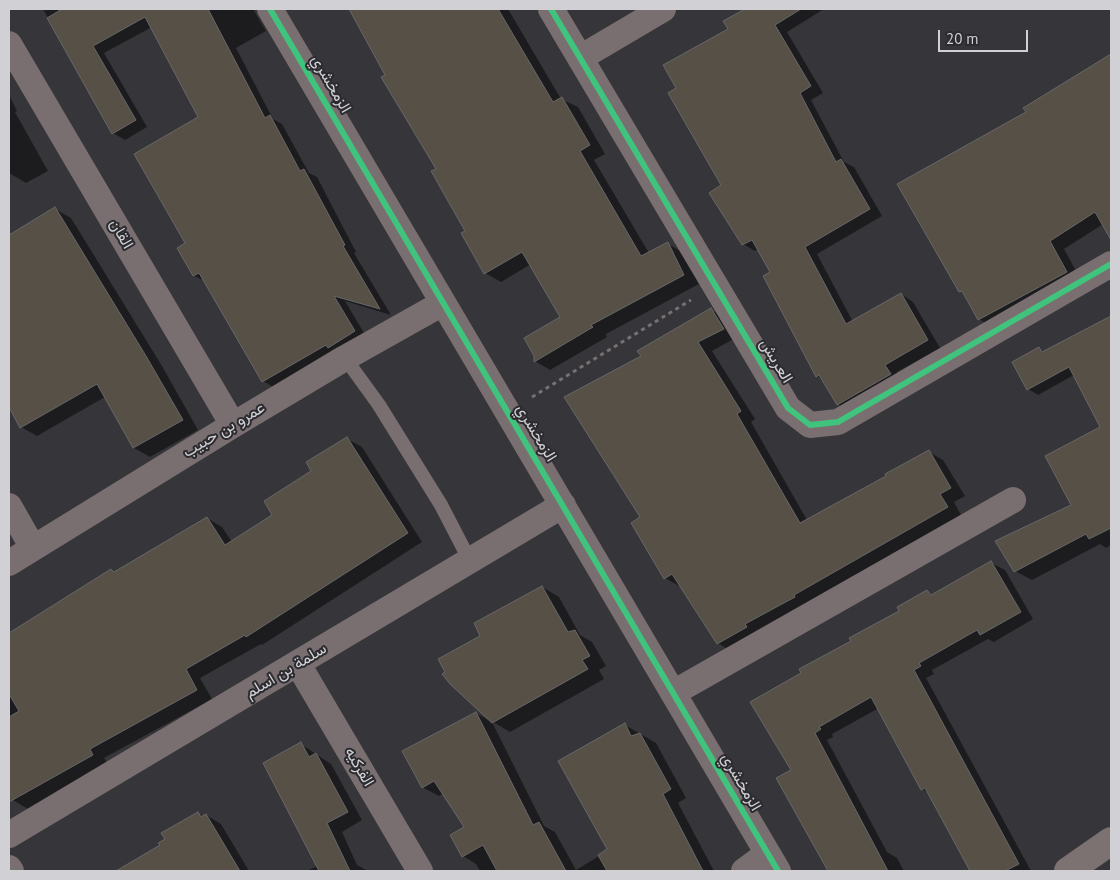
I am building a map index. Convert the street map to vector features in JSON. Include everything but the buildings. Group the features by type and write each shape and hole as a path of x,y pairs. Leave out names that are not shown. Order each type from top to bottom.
{"street":[{"name":"الزمخشري","path":"270,9 773,862"},
{"name":"العريش","path":"551,9 788,408 810,425 838,422 1111,264"},
{"path":"580,58 663,9"},
{"name":"القان","path":"9,44 233,425"},
{"name":"عمرو بن حبيب","path":"9,563 345,358 444,303"},
{"path":"672,693 1013,500"},
{"path":"9,506 33,548"},
{"name":"سلمة بن اسلم","path":"9,835 563,506"},
{"name":"الفركيه","path":"298,664 420,871"},
{"path":"1068,871 1111,841"},
{"path":"744,871 773,862"}],"lane":[{"path":"345,358 380,405 441,505 470,561"}],"path":[{"path":"508,412 715,285"}],"cycle path":[{"path":"270,9 778,871"},
{"path":"551,9 788,408 810,425 838,422 1111,264"}]}
